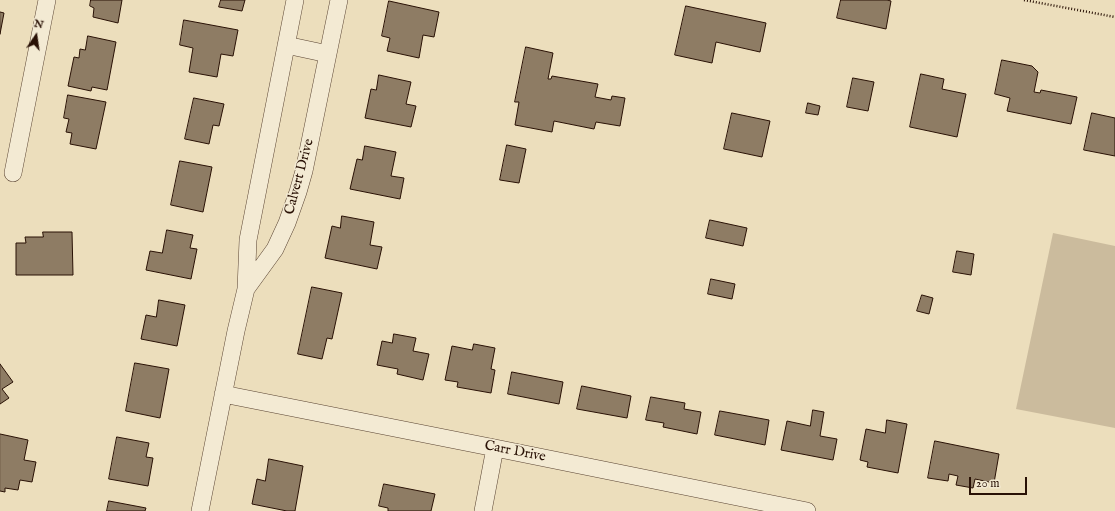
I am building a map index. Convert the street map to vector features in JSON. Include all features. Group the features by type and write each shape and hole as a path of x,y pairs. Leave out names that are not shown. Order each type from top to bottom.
{"street":[{"path":"13,173 47,0"},
{"name":"Calvert Drive","path":"200,511 236,331 246,289 248,240 295,0"},
{"name":"Calvert Drive","path":"246,289 275,249 287,223 298,192 304,171 339,0"},
{"path":"286,45 328,54"},
{"name":"Carr Drive","path":"223,394 494,448 766,507 808,511"},
{"path":"483,511 494,448"}],"path":[{"path":"1024,0 1115,17"}],"shaded area":[{"path":"1053,233 1115,246 1115,428 1016,409"}],"building":[{"path":"91,0 122,0 118,23 93,17 94,8 90,6"},
{"path":"221,0 245,0 242,11 219,7"},
{"path":"841,0 891,1 886,29 837,18"},
{"path":"389,1 439,12 434,37 423,35 419,58 387,51 390,38 382,36"},
{"path":"686,6 766,23 760,52 716,42 712,63 675,55"},
{"path":"0,12 4,13 0,34"},
{"path":"184,20 238,30 233,56 221,54 217,77 189,72 193,48 180,45"},
{"path":"88,36 116,42 107,90 92,87 91,91 68,86 74,57 79,58 80,49 85,50"},
{"path":"526,47 553,53 548,79 551,79 552,76 598,84 595,97 611,100 612,96 625,98 620,126 596,122 594,129 554,121 552,132 515,125 519,102 515,102"},
{"path":"1002,60 1032,66 1038,72 1034,92 1040,93 1041,90 1077,97 1071,124 1007,111 1010,98 995,94"},
{"path":"921,74 944,79 942,89 966,94 957,137 910,127"},
{"path":"379,75 411,82 406,104 416,106 411,127 365,118 371,89 376,90"},
{"path":"853,78 874,82 868,111 847,107"},
{"path":"68,95 106,102 96,149 70,144 72,133 66,132 69,119 64,118"},
{"path":"194,98 224,104 219,126 213,125 209,144 185,139"},
{"path":"808,103 820,106 818,115 806,113"},
{"path":"732,113 770,121 762,157 724,149"},
{"path":"1092,113 1115,118 1115,156 1084,150"},
{"path":"507,145 526,149 519,183 500,180"},
{"path":"365,146 396,152 391,176 404,178 400,199 350,189 357,159 362,160"},
{"path":"180,161 212,167 203,212 171,205"},
{"path":"342,216 374,222 370,245 382,247 377,269 325,258 332,226 340,228"},
{"path":"710,220 747,228 743,246 706,238"},
{"path":"167,230 193,235 190,248 197,249 191,279 146,270 150,251 162,253"},
{"path":"43,232 72,232 73,275 16,275 16,243 26,243 25,237 43,237"},
{"path":"957,251 974,254 971,275 953,272"},
{"path":"711,279 735,284 732,299 708,294"},
{"path":"312,287 342,293 332,339 327,338 322,359 298,354"},
{"path":"922,295 933,298 929,314 917,311"},
{"path":"159,300 185,305 177,346 141,339 146,315 156,317"},
{"path":"394,334 416,338 413,351 429,354 423,380 397,374 398,369 377,365 382,341 392,343"},
{"path":"474,344 495,348 491,369 495,370 491,393 457,387 458,382 445,380 452,346 472,350"},
{"path":"135,363 169,369 160,418 126,411"},
{"path":"0,364 13,382 2,389 9,398 0,404"},
{"path":"512,372 563,382 559,404 508,394"},
{"path":"582,386 631,396 627,418 577,409"},
{"path":"651,397 685,403 684,409 701,412 697,434 663,427 664,423 646,420"},
{"path":"813,410 824,412 820,436 837,439 833,460 781,450 787,421 810,426"},
{"path":"720,411 769,420 765,445 715,435"},
{"path":"887,420 907,424 898,473 867,467 868,462 860,460 866,429 885,433"},
{"path":"0,434 28,440 24,460 36,462 32,482 20,480 18,490 5,488 5,492 0,491"},
{"path":"117,437 149,443 146,457 153,458 148,486 109,479"},
{"path":"935,441 999,454 994,483 975,479 973,488 956,485 958,476 949,474 948,481 928,478"},
{"path":"269,459 303,466 295,511 287,511 252,504 257,479 265,481"},
{"path":"384,484 435,494 431,511 388,511 388,508 379,506"},
{"path":"109,501 146,508 145,511 107,511"}]}
